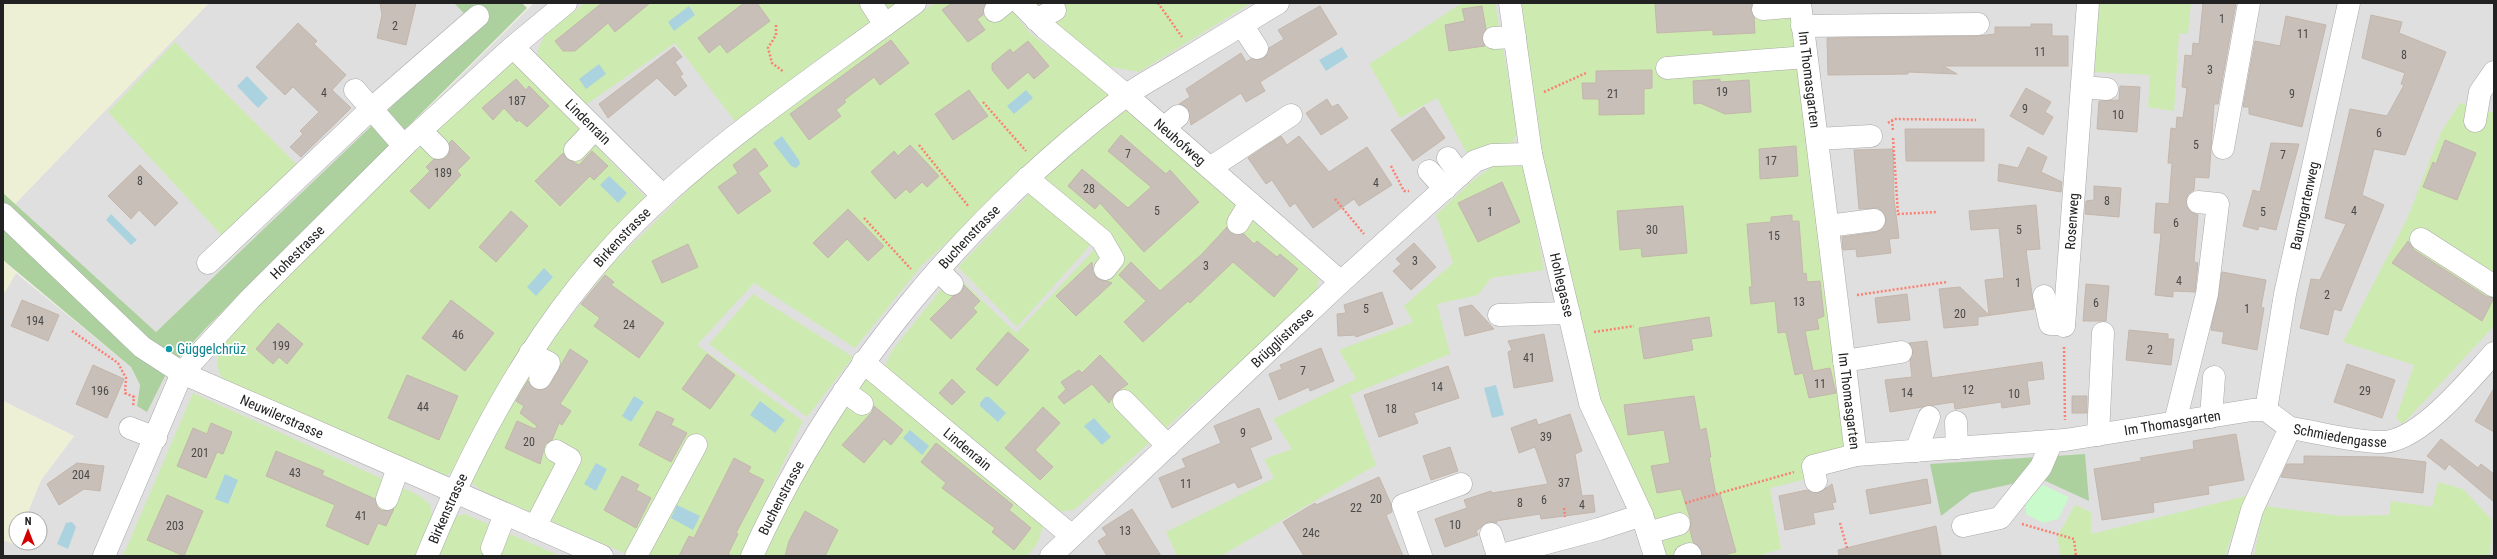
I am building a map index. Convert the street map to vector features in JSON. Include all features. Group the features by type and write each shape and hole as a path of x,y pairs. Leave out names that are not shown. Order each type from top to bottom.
{"street":[{"name":"Hohestrasse","path":"104,556 156,438 182,373 250,299 404,146 513,47 566,3"},
{"path":"871,3 885,25"},
{"name":"Birkenstrasse","path":"427,556 444,536 453,492 494,410 530,353 587,275 720,137 810,80 915,3"},
{"name":"Neuhofweg","path":"1020,3 1042,25 1126,95 1171,122 1210,168 1250,203 1275,214 1341,282"},
{"name":"Buchenstrasse","path":"752,556 767,524 811,443 863,362 939,280 981,223 1033,172 1096,128 1126,95 1194,54 1245,15 1278,3"},
{"name":"Hohlegasse","path":"1510,3 1531,154 1590,403 1594,433 1645,524 1655,556"},
{"name":"Rosenweg","path":"2064,325 2088,3"},
{"path":"2223,148 2249,3"},
{"name":"Baumgartenweg","path":"2266,410 2285,294 2349,3"},
{"path":"1763,9 1978,24"},
{"name":"Im Thomasgarten","path":"1801,11 1856,455 2059,440 2266,410"},
{"path":"1245,15 1257,48"},
{"path":"208,263 371,109 478,16"},
{"path":"1494,38 1515,37"},
{"name":"Lindenrain","path":"513,47 663,196"},
{"path":"1667,68 1806,57"},
{"path":"2475,121 2480,92 2494,72"},
{"path":"2082,87 2107,89"},
{"path":"354,90 404,146"},
{"path":"1210,168 1291,115"},
{"path":"575,150 595,129"},
{"path":"421,130 438,148"},
{"path":"1817,139 1879,133"},
{"name":"Brügglistrasse","path":"1051,556 1376,250 1393,222 1426,205 1451,174 1475,161 1492,155 1531,154"},
{"path":"1429,171 1451,174"},
{"path":"1033,172 1102,240 1113,259 1105,270"},
{"path":"2175,422 2207,294 2218,204 2198,202"},
{"path":"1238,223 1250,203"},
{"name":"Neuwilerstrasse","path":"3,214 142,346 182,373 602,556"},
{"path":"1828,226 1874,220"},
{"path":"2421,239 2494,286"},
{"path":"2044,296 2050,324 2064,325"},
{"path":"1499,315 1521,323 1568,313"},
{"path":"2098,435 2103,334"},
{"path":"1844,361 1901,352"},
{"path":"530,353 549,363 540,378"},
{"name":"Schmiedengasse","path":"2239,556 2252,510 2290,428 2382,442 2407,434 2433,418 2494,353"},
{"name":"Lindenrain","path":"863,362 935,411 1023,485 1072,536"},
{"path":"2211,417 2214,377"},
{"path":"844,391 862,404"},
{"path":"1124,401 1168,446"},
{"path":"2266,410 2290,428"},
{"path":"1916,451 1929,417"},
{"path":"1956,422 1956,448"},
{"path":"130,428 156,438"},
{"path":"1963,526 2000,518 2041,467 2059,440"},
{"path":"636,556 696,445"},
{"path":"535,527 570,459 556,451"},
{"path":"1815,474 1856,455"},
{"path":"387,499 398,468"},
{"path":"1421,556 1403,505 1461,484"},
{"path":"492,548 505,514"},
{"path":"1491,534 1498,556 1599,529 1645,524 1679,514"}],"path":[{"path":"1158,3 1194,54"},
{"path":"776,25 776,34 768,48 772,63 782,72 803,72 810,80"},
{"path":"1524,101 1586,73"},
{"path":"983,102 1033,172"},
{"path":"1892,120 1898,214 1937,212"},
{"path":"1879,133 1892,120 1976,120"},
{"path":"919,145 981,223"},
{"path":"1391,166 1404,191 1412,191 1426,205"},
{"path":"1335,199 1376,250"},
{"path":"864,218 939,280"},
{"path":"1836,297 1947,282"},
{"path":"2059,440 2064,325"},
{"path":"1574,336 1634,326"},
{"path":"72,331 118,363 126,378 125,393 134,397 130,428"},
{"path":"1679,514 1815,474"},
{"path":"2000,518 2074,538 2076,556"},
{"path":"1840,523 1846,548"}],"shaded area":[{"path":"209,3 454,3 477,26 156,332 14,205"},
{"path":"534,3 2494,3 2494,556 3,556 3,540 8,542 8,551 48,551 48,511 28,511 41,480 74,436 3,401 3,295 16,273 131,367 140,385 137,406 206,328"}],"green space":[{"path":"3,3 209,3 14,205 3,193"},
{"path":"454,3 522,3 527,8 206,328 168,370 147,412 137,406 140,385 131,367 3,260 3,193 156,332 476,26"},
{"path":"585,3 896,3 814,62 737,124 675,43 581,108 544,69 537,52 545,34"},
{"path":"935,3 1006,3 1031,34 1111,93 922,265 855,348 754,283 697,345 803,421 740,556 631,556 482,491 472,483 472,471 496,423 556,336 610,266 697,181 857,53"},
{"path":"1031,3 1251,3 1139,72 1101,65"},
{"path":"1462,3 1495,3 1518,132 1511,146 1470,159 1437,98 1400,118 1369,64"},
{"path":"1519,3 1790,3 1848,469 1770,488 1781,549 1757,556 1663,556 1596,401 1540,155"},
{"path":"2098,3 2191,3 2188,34 2179,33 2174,111 2148,107 2150,75 2093,72"},
{"path":"175,42 302,170 225,239 108,112"},
{"path":"512,59 647,199 553,301 497,390 456,469 447,475 436,474 223,382 217,366 219,348 268,292"},
{"path":"2460,103 2494,113 2494,326 2403,424 2396,418 2414,365 2343,342 2407,219 2441,132"},
{"path":"1125,108 1319,279 1316,294 1074,510 1055,512 884,369 891,352 954,273 1016,333 1107,236 1037,178"},
{"path":"1497,163 1525,165 1544,270 1491,278 1478,295 1437,304 1450,354 1350,395 1376,465 1221,556 1177,556 1166,532 1274,478 1264,459 1292,449 1273,419 1356,379 1339,350 1413,322 1404,306 1453,263 1436,215 1471,182"},
{"path":"1031,192 1093,242 1017,327 958,267"},
{"path":"3,260 16,273 3,295"},
{"path":"753,294 853,357 807,417 709,344"},
{"path":"864,371 1044,524 1037,544 1027,556 760,556 802,470"},
{"path":"193,393 418,495 430,504 432,519 417,556 123,556"},
{"path":"3,401 74,436 41,480 28,511 8,511 8,542 3,540"},
{"path":"2085,454 2089,501 2039,478 1971,493 1941,516 1930,464"},
{"path":"2438,482 2463,489 2492,520 2490,556 2254,556 2264,506 2341,516 2389,515 2391,501 2432,507"},
{"path":"2043,485 2069,497 2058,519 2043,523 2026,514 2026,500"},
{"path":"2246,496 2225,556 2061,556 2057,537 2075,505 2091,512 2091,534"},
{"path":"465,514 560,556 437,556 454,517"}],"water":[{"path":"689,6 695,15 674,31 668,22"},
{"path":"1342,47 1348,57 1326,71 1319,60"},
{"path":"599,64 606,74 586,89 579,79"},
{"path":"247,76 268,98 258,108 237,86"},
{"path":"1026,90 1033,98 1014,114 1007,106"},
{"path":"782,136 799,160 800,164 796,168 791,166 773,143"},
{"path":"609,176 627,193 618,203 600,185"},
{"path":"111,214 137,240 131,245 106,220"},
{"path":"544,268 553,277 536,296 527,287"},
{"path":"1496,385 1504,415 1492,418 1484,388"},
{"path":"634,396 644,402 631,422 622,416"},
{"path":"985,397 989,397 1006,413 998,422 980,406 980,403"},
{"path":"760,401 785,420 775,433 750,415"},
{"path":"1094,418 1111,437 1102,445 1084,426"},
{"path":"910,430 929,446 922,455 903,438"},
{"path":"596,463 607,469 596,491 584,484"},
{"path":"225,474 238,480 228,504 215,499"},
{"path":"677,505 700,516 693,530 671,518"},
{"path":"72,522 76,527 68,549 57,544 66,523"}],"building":[{"path":"380,3 416,3 406,45 377,38 382,15"},
{"path":"602,3 650,3 615,32 608,23 575,51 563,51 555,41"},
{"path":"744,3 757,3 770,21 727,53 720,44 709,53 698,38"},
{"path":"952,3 986,3 983,15 977,19 985,30 968,42 942,10"},
{"path":"1655,3 1752,3 1751,10 1754,17 1755,33 1713,35 1713,30 1657,33"},
{"path":"2203,3 2236,3 2218,104 2214,104 2209,178 2195,177 2194,190 2188,194 2186,200 2190,212 2198,215 2194,262 2198,263 2195,292 2173,291 2173,297 2155,295 2161,233 2154,233 2156,203 2169,204 2172,163 2168,163 2171,128 2176,129 2177,117 2183,118 2187,88 2182,87 2185,55 2192,56 2193,43 2199,44"},
{"path":"1320,6 1337,34 1260,82 1265,91 1246,102 1241,93 1191,125 1188,108 1179,104 1190,97 1186,89 1241,53 1246,62 1251,59 1263,59 1269,48 1284,39 1278,30"},
{"path":"1482,6 1486,29 1482,39 1485,46 1449,51 1445,25 1465,21 1462,9"},
{"path":"2371,15 2402,22 2399,33 2446,52 2405,155 2374,149 2362,195 2384,205 2341,311 2334,309 2328,335 2300,328 2311,279 2320,280 2346,224 2325,218 2350,109 2387,116 2404,85 2401,84 2405,73 2362,58"},
{"path":"2286,16 2326,25 2302,127 2249,114 2249,107 2243,107 2255,41 2280,46"},
{"path":"298,23 317,41 314,44 346,75 332,90 351,108 301,157 290,147 303,134 300,131 319,112 293,87 285,95 256,67"},
{"path":"2031,24 2052,24 2052,36 2068,36 2068,66 1943,66 1957,74 1908,72 1908,74 1828,75 1827,38 1978,36 1995,34 1995,27 2031,27"},
{"path":"891,40 909,63 880,85 874,77 844,100 846,102 836,110 841,116 809,140 790,114"},
{"path":"1028,41 1049,66 1034,79 1028,72 1008,89 992,70 992,64 1010,49 1013,53"},
{"path":"674,47 682,57 675,62 683,74 680,76 687,86 675,96 657,78 608,118 599,104"},
{"path":"1652,70 1652,88 1644,89 1644,114 1599,115 1599,99 1583,99 1582,83 1596,83 1596,71"},
{"path":"516,79 526,90 529,86 549,106 527,127 519,120 517,122 504,108 493,120 482,108"},
{"path":"1720,79 1720,82 1749,80 1751,112 1725,114 1700,103 1694,104 1693,81"},
{"path":"2120,86 2140,87 2137,132 2097,129 2099,101 2119,100"},
{"path":"2026,88 2051,102 2045,112 2053,117 2043,135 2010,116"},
{"path":"969,90 988,116 953,140 935,114"},
{"path":"1327,99 1332,107 1338,104 1348,118 1321,135 1306,113"},
{"path":"1424,107 1445,138 1413,161 1391,130"},
{"path":"1905,129 1984,129 1984,161 1906,161"},
{"path":"1121,135 1166,174 1170,170 1199,202 1144,252 1100,203 1095,209 1068,186 1082,169 1128,208 1151,187 1108,151"},
{"path":"1281,136 1287,145 1299,136 1329,172 1367,147 1392,185 1359,206 1354,199 1313,228 1295,203 1290,207 1272,180 1266,184 1248,158"},
{"path":"452,140 470,158 457,171 461,175 429,209 410,191 430,171 426,167 434,159 441,160 447,157 450,151 449,143"},
{"path":"2445,140 2476,153 2457,200 2423,187 2433,162 2436,164"},
{"path":"2271,143 2299,144 2276,230 2259,226 2258,230 2243,226 2253,190 2260,192"},
{"path":"910,145 939,176 927,187 922,182 910,193 906,189 895,199 871,172 894,151 898,156"},
{"path":"1796,146 1798,176 1760,179 1759,149"},
{"path":"2028,147 2047,157 2041,172 2062,182 2061,192 1998,181 1999,164 2018,168"},
{"path":"755,148 768,166 758,173 771,191 738,214 718,187 738,173 733,165"},
{"path":"1893,149 1894,199 1899,238 1889,239 1891,253 1857,257 1856,249 1843,250 1842,237 1876,232 1885,225 1886,219 1884,213 1878,208 1859,209 1854,150"},
{"path":"592,151 608,166 594,180 590,176 560,206 535,181 563,153 567,159 579,165"},
{"path":"140,165 178,203 155,226 139,210 131,219 108,196"},
{"path":"1502,182 1520,222 1478,242 1458,203"},
{"path":"2094,186 2121,188 2119,217 2085,214 2086,201 2094,200"},
{"path":"2036,205 2040,249 2026,250 2034,309 1978,317 1978,325 1944,328 1939,289 1960,287 1989,315 1985,280 2004,278 1999,228 1971,230 1969,211"},
{"path":"1683,206 1687,253 1642,257 1641,248 1620,250 1617,211"},
{"path":"848,209 884,246 868,261 847,239 828,258 813,243"},
{"path":"511,211 528,226 496,262 479,247"},
{"path":"1792,215 1792,221 1799,221 1803,274 1806,273 1807,282 1820,281 1824,316 1817,319 1819,329 1805,331 1813,371 1830,368 1836,393 1809,398 1803,373 1795,375 1786,332 1778,333 1775,301 1751,304 1749,287 1752,287 1747,224 1771,222 1771,217"},
{"path":"1227,227 1231,233 1244,234 1254,244 1257,241 1277,257 1280,254 1298,269 1274,297 1233,262 1190,303 1188,301 1143,342 1124,322 1146,301 1119,275 1131,262 1160,291 1202,254"},
{"path":"2408,241 2414,250 2487,297 2494,298 2482,321 2392,263"},
{"path":"1414,243 1436,267 1411,290 1393,271 1401,264 1396,259"},
{"path":"688,244 698,267 662,283 652,261"},
{"path":"1092,262 1093,273 1097,278 1112,283 1076,316 1056,296"},
{"path":"2222,272 2266,280 2261,307 2264,308 2257,350 2222,343 2224,332 2211,330"},
{"path":"605,275 614,282 611,285 664,323 639,358 594,326 600,318 581,304"},
{"path":"2086,284 2109,286 2106,321 2083,321"},
{"path":"964,285 980,301 973,308 977,312 951,339 930,319 953,296 961,293"},
{"path":"1382,292 1393,324 1356,337 1355,335 1338,336 1337,314 1346,313 1344,305"},
{"path":"1907,294 1910,320 1878,323 1875,298"},
{"path":"22,300 59,315 48,341 11,326"},
{"path":"451,300 494,333 465,371 422,338"},
{"path":"1472,305 1494,329 1465,336 1459,308"},
{"path":"1709,317 1712,336 1691,339 1693,350 1644,359 1639,328"},
{"path":"278,323 303,344 287,364 279,357 273,364 256,349"},
{"path":"2129,330 2168,334 2168,339 2174,339 2171,365 2126,360"},
{"path":"1008,332 1029,350 997,386 976,369"},
{"path":"1544,334 1553,381 1514,388 1508,352 1512,350 1508,341"},
{"path":"1927,341 1932,378 2042,362 2044,379 2027,381 2030,404 2002,408 2001,402 1955,409 1954,402 1890,412 1885,380 1912,377 1910,361 1913,350 1909,343"},
{"path":"1321,348 1334,381 1310,391 1309,387 1279,400 1269,374 1282,369 1280,365"},
{"path":"570,349 588,361 560,404 571,411 562,425 559,423 552,440 545,444 540,464 505,448 517,421 535,429 537,426 520,413 524,406 516,401 528,381 533,388 539,390 550,385"},
{"path":"707,354 735,375 710,409 682,389"},
{"path":"1100,355 1128,384 1116,392 1109,403 1092,384 1064,404 1058,397 1066,389 1061,382 1079,370 1082,373"},
{"path":"2347,364 2395,380 2382,418 2334,402"},
{"path":"93,365 124,379 107,418 76,404"},
{"path":"1448,366 1459,398 1414,413 1418,423 1379,437 1364,395"},
{"path":"407,375 458,396 439,440 388,418"},
{"path":"952,379 965,392 952,405 939,393"},
{"path":"2494,388 2494,432 2475,421"},
{"path":"1694,396 1700,430 1706,428 1711,457 1709,457 1716,495 1720,494 1736,552 1720,556 1702,556 1701,549 1693,542 1690,530 1691,521 1681,489 1657,493 1651,466 1670,463 1664,430 1628,435 1624,405"},
{"path":"2072,396 2087,396 2087,413 2072,413"},
{"path":"874,406 903,430 891,445 884,439 864,463 842,445 872,412"},
{"path":"1043,407 1060,423 1035,450 1053,467 1040,480 1005,448"},
{"path":"1259,408 1272,439 1250,448 1262,478 1238,488 1235,482 1172,508 1159,478 1186,467 1182,459 1221,443 1214,426"},
{"path":"657,411 674,419 671,425 687,433 671,462 639,445"},
{"path":"1570,414 1582,451 1575,454 1582,496 1593,495 1595,512 1541,519 1540,514 1496,521 1497,523 1488,522 1476,531 1478,535 1445,547 1435,519 1467,508 1464,500 1491,491 1492,493 1548,484 1535,447 1519,453 1511,428 1536,419 1538,425"},
{"path":"211,423 232,432 223,454 217,452 206,478 177,466 193,428 207,434"},
{"path":"2236,434 2244,480 2208,486 2209,494 2153,503 2154,512 2102,520 2094,469 2142,461 2140,458 2194,449 2193,441"},
{"path":"2441,439 2478,468 2481,464 2494,474 2494,502 2449,464 2445,470 2427,456"},
{"path":"936,443 1013,505 1009,510 1031,528 1014,550 992,532 995,528 942,488 946,483 921,462"},
{"path":"1450,447 1458,471 1431,480 1423,456"},
{"path":"276,451 324,471 322,475 375,499 377,507 382,511 394,509 386,526 378,523 368,545 326,526 335,505 266,476"},
{"path":"2304,456 2383,457 2426,462 2423,493 2281,477 2287,464 2304,464"},
{"path":"734,458 751,467 748,472 764,480 736,533 738,534 728,554 732,556 679,556 689,536 694,538"},
{"path":"77,463 104,466 100,491 84,489 59,505 47,484"},
{"path":"622,476 639,485 636,490 651,498 636,528 604,510"},
{"path":"1379,477 1391,504 1392,512 1386,515 1403,556 1304,556 1283,522 1315,503 1316,505"},
{"path":"1927,479 1931,503 1870,514 1866,490"},
{"path":"1832,484 1836,502 1832,503 1834,509 1813,513 1815,524 1785,530 1779,496 1807,490 1819,493"},
{"path":"167,495 203,511 184,556 147,540"},
{"path":"1132,509 1161,556 1107,556 1098,541 1107,535 1102,528"},
{"path":"805,511 838,530 825,556 785,556 789,541"},
{"path":"1936,526 1941,556 1839,556 1838,550"}],"place":[{"name":"Güggelchrüz","path":"169,349"}]}
